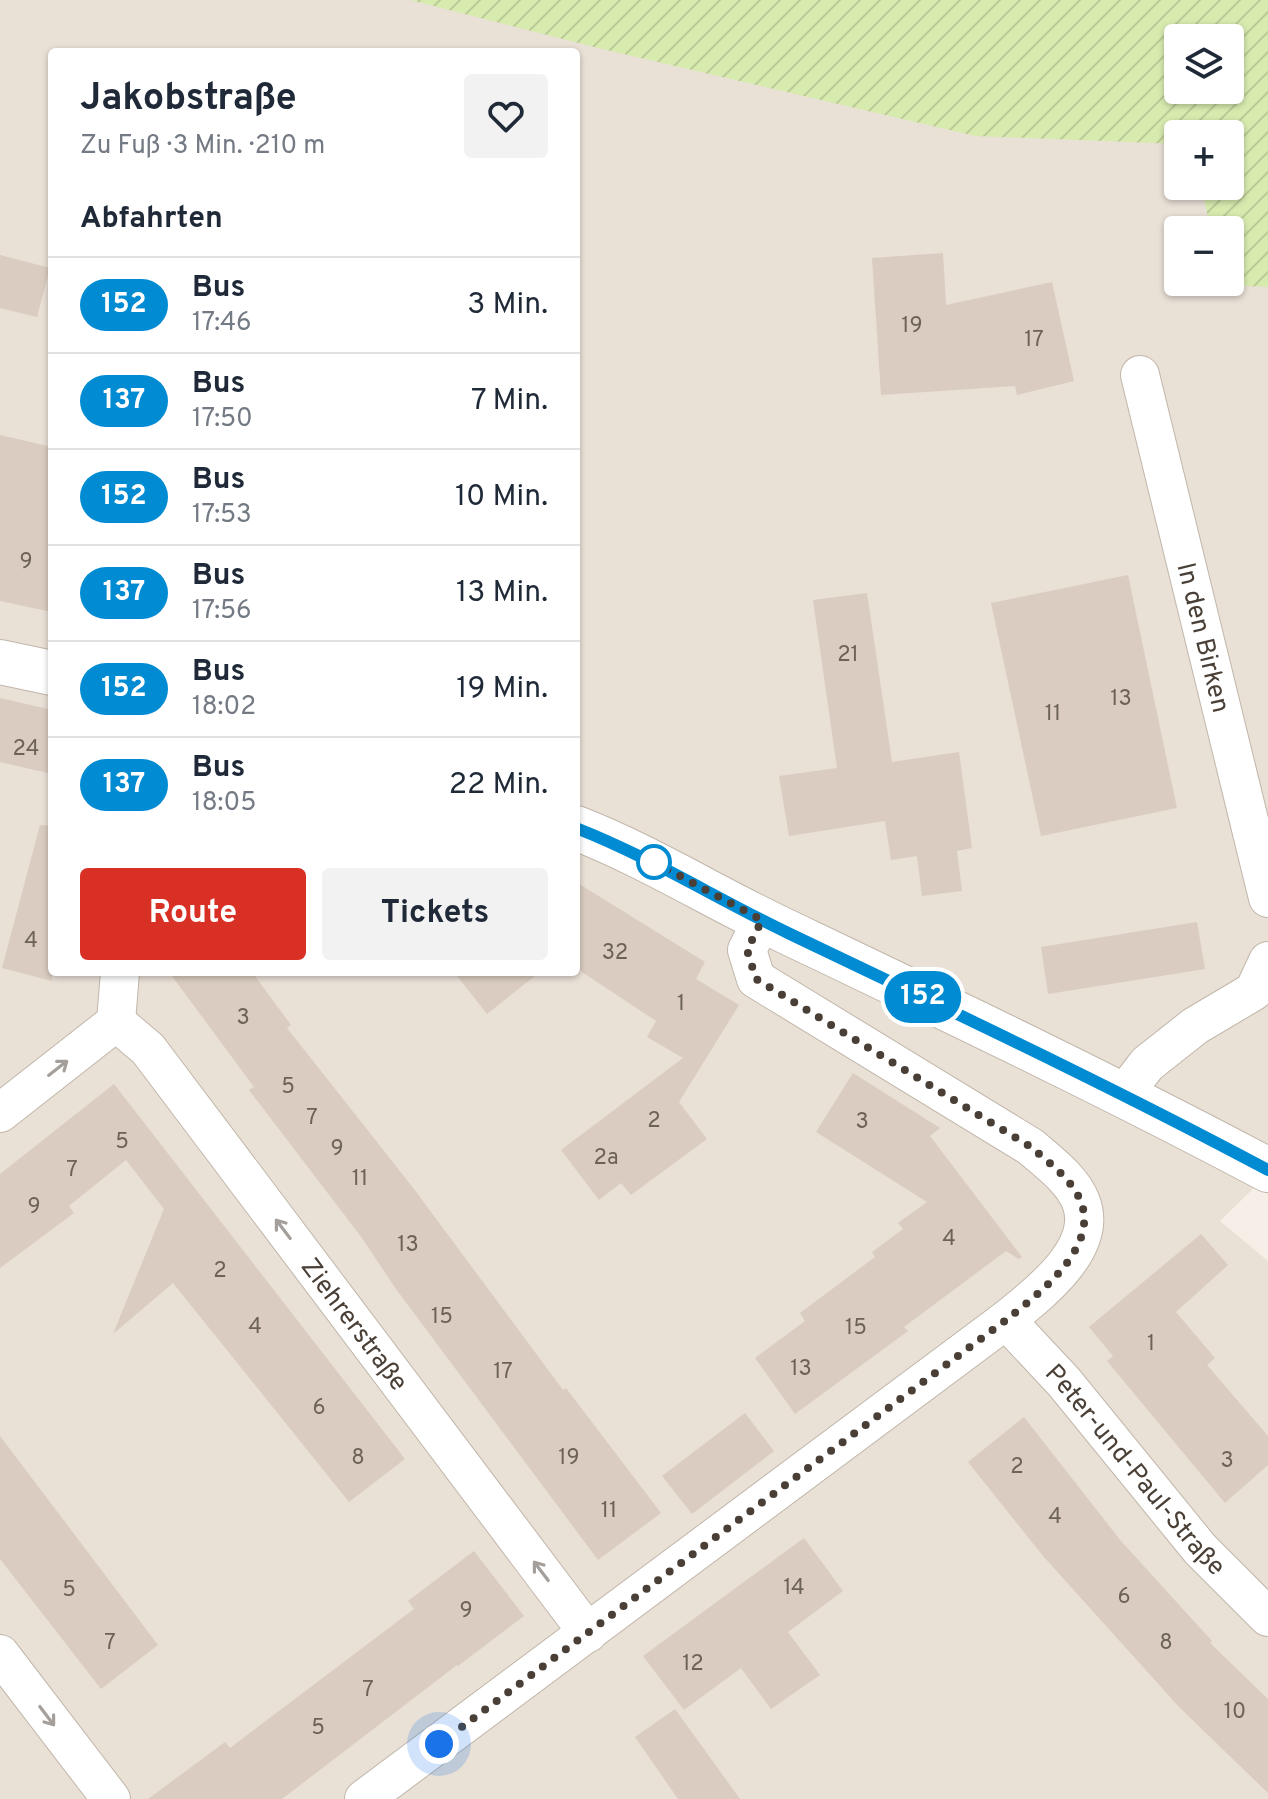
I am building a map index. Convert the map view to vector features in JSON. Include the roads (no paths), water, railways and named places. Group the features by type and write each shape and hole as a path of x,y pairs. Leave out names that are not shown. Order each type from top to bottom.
{"street":[{"name":"In den Birken","path":"1140,375 1268,898"},
{"path":"0,662 48,672"},
{"path":"580,830 652,861 762,920 1124,1094 1268,1170"},
{"path":"364,1799 1006,1320 1041,1292 1068,1263 1083,1232 1082,1203 1065,1176 1031,1147 756,979 747,950 762,920"},
{"path":"1124,1094 1147,1064 1195,1026 1254,991 1268,961"},
{"path":"0,1113 116,1022 120,976"},
{"name":"Ziehrerstraße","path":"116,1022 148,1049 588,1633"},
{"name":"Peter-und-Paul-Straße","path":"1006,1320 1064,1382 1200,1549 1268,1617"},
{"path":"0,1654 111,1799"}]}
